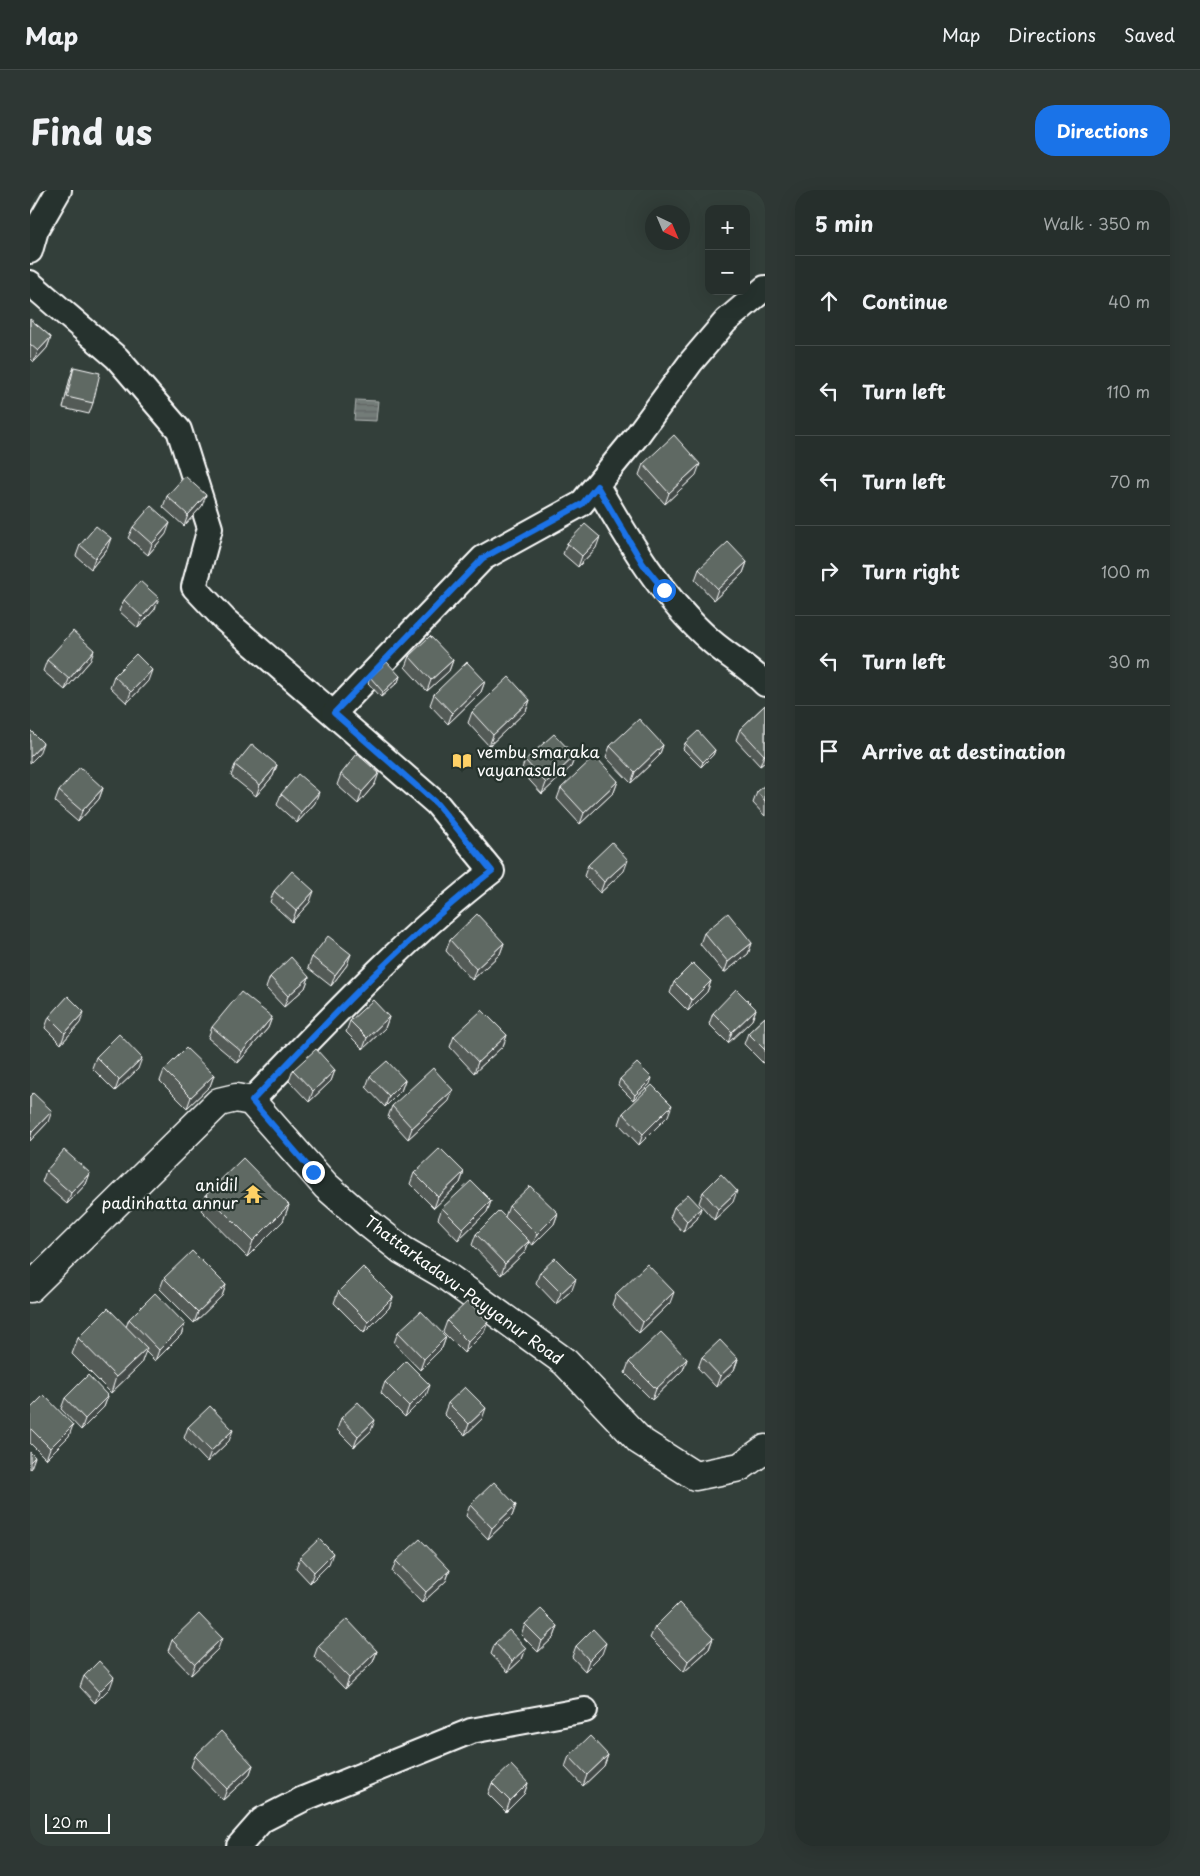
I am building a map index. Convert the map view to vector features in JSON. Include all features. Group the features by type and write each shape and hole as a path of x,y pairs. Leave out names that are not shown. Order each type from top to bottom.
{"main road":[{"path":"30,1288 219,1102 236,1098 252,1101"},
{"name":"Thattarkadavu-Payyanur Road","path":"252,1101 326,1186 402,1250 443,1274 565,1362 640,1441 695,1476 740,1467 765,1450"}],"street":[{"path":"30,251 36,230 59,190"},
{"path":"30,283 116,358 179,430 210,528 194,587 225,620 437,804 492,871 446,907 345,1004 252,1101"},
{"path":"334,713 483,558 582,504 636,437 691,362 726,321 765,288"},
{"path":"597,486 643,564 686,615 710,640 765,684"},
{"path":"239,1846 262,1820 302,1799 471,1731 585,1710"}],"shaded area":[{"path":"356,400 378,401 376,421 354,420"}],"building":[{"path":"30,319 51,337 38,351 30,344"},
{"path":"74,367 100,373 93,403 67,397"},
{"path":"674,435 700,464 669,493 643,464"},
{"path":"185,476 206,495 188,515 167,496"},
{"path":"151,506 170,523 152,544 133,527"},
{"path":"585,524 600,537 582,556 567,543"},
{"path":"96,526 111,538 95,558 80,545"},
{"path":"728,542 747,562 718,589 699,569"},
{"path":"140,581 159,598 142,617 124,600"},
{"path":"73,631 94,650 69,679 47,660"},
{"path":"430,636 453,660 431,680 409,656"},
{"path":"136,654 152,670 131,692 114,676"},
{"path":"387,662 400,676 383,692 370,677"},
{"path":"467,662 485,681 452,713 434,694"},
{"path":"509,677 530,700 493,735 472,712"},
{"path":"765,705 765,755 764,755 740,729"},
{"path":"639,719 663,745 635,772 610,746"},
{"path":"30,730 43,743 30,757"},
{"path":"698,731 715,750 703,762 685,743"},
{"path":"554,734 575,756 546,783 525,760"},
{"path":"252,744 277,765 260,785 235,765"},
{"path":"357,754 379,773 362,792 341,774"},
{"path":"595,756 618,781 584,813 561,788"},
{"path":"80,767 103,788 82,811 59,791"},
{"path":"298,774 319,792 301,812 281,794"},
{"path":"765,785 765,801 757,792"},
{"path":"612,842 628,860 604,882 588,865"},
{"path":"292,871 314,891 296,911 274,891"},
{"path":"728,913 752,943 728,962 704,933"},
{"path":"477,914 504,943 476,969 450,940"},
{"path":"328,936 351,954 335,975 312,957"},
{"path":"291,957 309,977 288,996 270,977"},
{"path":"693,963 711,981 692,1000 674,982"},
{"path":"736,989 756,1009 732,1032 713,1013"},
{"path":"241,992 272,1017 242,1052 212,1027"},
{"path":"68,996 84,1012 65,1033 49,1017"},
{"path":"373,1000 389,1017 367,1038 350,1021"},
{"path":"482,1010 507,1035 478,1062 454,1036"},
{"path":"765,1017 765,1050 748,1033"},
{"path":"119,1034 142,1058 119,1080 96,1057"},
{"path":"186,1048 214,1075 191,1097 164,1070"},
{"path":"316,1049 335,1070 313,1091 293,1070"},
{"path":"387,1061 405,1080 389,1096 370,1076"},
{"path":"637,1063 652,1078 635,1095 620,1079"},
{"path":"433,1068 453,1090 412,1128 392,1106"},
{"path":"652,1085 672,1105 643,1134 623,1113"},
{"path":"33,1093 52,1111 32,1132 30,1130 30,1096"},
{"path":"440,1148 464,1172 438,1197 414,1173"},
{"path":"64,1150 90,1173 71,1193 46,1171"},
{"path":"243,1158 289,1205 253,1241 206,1194"},
{"path":"721,1174 737,1191 718,1209 703,1192"},
{"path":"471,1181 491,1201 463,1229 442,1208"},
{"path":"530,1186 558,1213 537,1234 509,1206"},
{"path":"688,1194 701,1208 687,1221 674,1207"},
{"path":"499,1211 529,1241 505,1264 476,1234"},
{"path":"192,1251 226,1285 198,1312 164,1278"},
{"path":"555,1258 576,1279 561,1293 540,1272"},
{"path":"647,1264 674,1292 643,1322 616,1294"},
{"path":"363,1267 393,1297 368,1322 338,1292"},
{"path":"155,1293 185,1324 159,1350 129,1319"},
{"path":"468,1301 488,1322 468,1342 447,1321"},
{"path":"108,1308 147,1348 116,1377 78,1338"},
{"path":"421,1311 446,1337 424,1359 398,1332"},
{"path":"661,1332 687,1359 656,1389 629,1362"},
{"path":"720,1340 738,1359 720,1376 702,1357"},
{"path":"406,1361 430,1385 409,1406 385,1382"},
{"path":"88,1375 108,1396 85,1419 65,1398"},
{"path":"465,1387 486,1408 469,1424 448,1403"},
{"path":"44,1395 73,1425 50,1448 30,1428 30,1409"},
{"path":"358,1402 375,1420 358,1436 341,1418"},
{"path":"210,1406 233,1430 211,1451 188,1427"},
{"path":"30,1452 35,1457 30,1462"},
{"path":"494,1482 516,1505 492,1528 470,1505"},
{"path":"319,1539 333,1553 314,1572 300,1557"},
{"path":"420,1539 450,1570 426,1592 396,1561"},
{"path":"679,1603 713,1638 688,1661 655,1627"},
{"path":"541,1609 558,1626 542,1641 525,1624"},
{"path":"199,1614 222,1638 195,1664 172,1640"},
{"path":"347,1619 377,1651 349,1678 318,1646"},
{"path":"593,1629 606,1643 589,1660 576,1646"},
{"path":"509,1630 526,1648 512,1661 495,1643"},
{"path":"99,1661 114,1677 99,1692 84,1676"},
{"path":"221,1731 253,1765 227,1789 195,1756"},
{"path":"590,1736 608,1755 587,1775 569,1756"},
{"path":"511,1765 528,1783 510,1801 492,1783"}],"place":[{"name":"vembu smaraka vayanasala","path":"462,761"},
{"name":"anidil padinhatta annur","path":"253,1194"}],"route":[{"path":"313,1172 252,1101 345,1004 446,907 492,871 437,804 334,713 483,558 582,504 597,486 643,564 664,590"}]}
